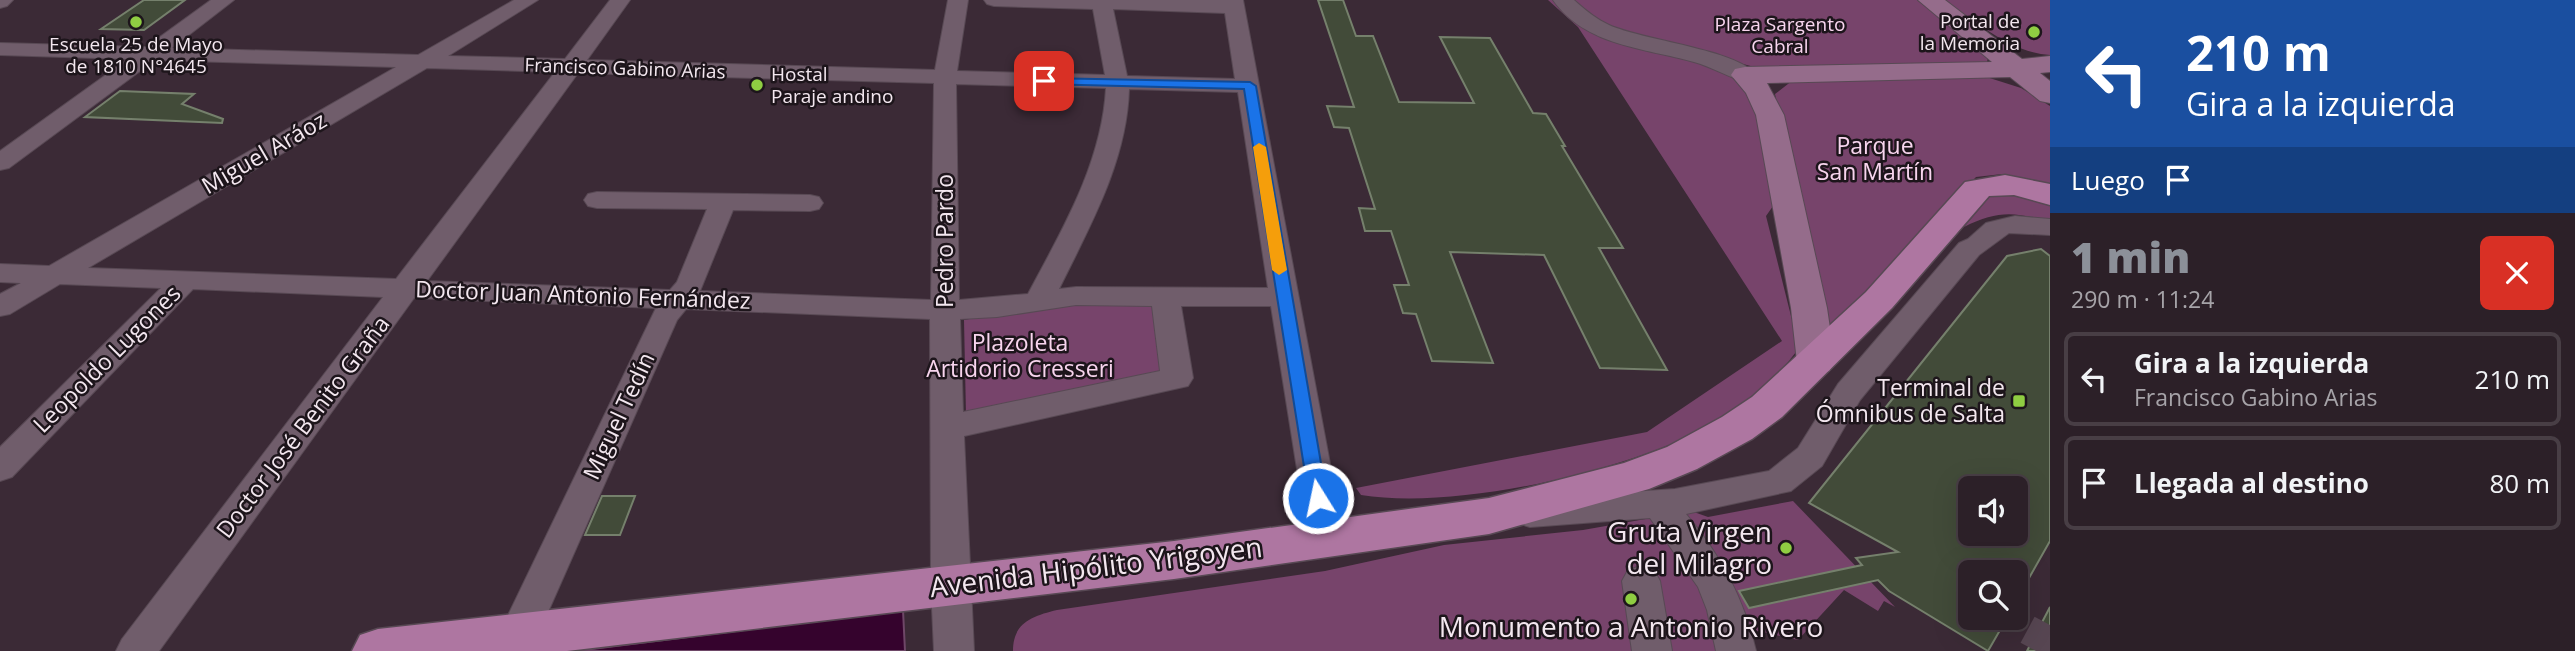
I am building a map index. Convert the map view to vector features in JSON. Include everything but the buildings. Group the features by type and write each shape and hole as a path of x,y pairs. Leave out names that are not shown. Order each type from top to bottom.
{"highway":[{"name":"Avenida Hipólito Yrigoyen","path":"378,651 1174,560 1489,516 1633,477 1682,458 1737,428 1767,407 1879,300 1977,189 1998,184 2014,185 2049,216"}],"main road":[{"path":"1930,0 2050,95"},
{"path":"1745,75 2018,68 2050,64"},
{"path":"1745,75 1762,94 1770,115 1809,308 1816,362"}],"street":[{"path":"0,163 224,0"},
{"name":"Miguel Aráoz","path":"0,307 528,0"},
{"name":"Doctor José Benito Graña","path":"136,651 620,0"},
{"name":"Pedro Pardo","path":"954,651 950,586 945,310 945,78 958,0"},
{"path":"994,0 1233,3 1250,86 1283,297 1326,538"},
{"path":"1563,0 1587,21 1610,31 1653,46 1726,65 1745,75"},
{"path":"1040,299 1088,205 1101,170 1117,108 1118,84 1101,2"},
{"name":"Francisco Gabino Arias","path":"0,49 1250,86"},
{"path":"597,201 810,203"},
{"name":"Miguel Tedín","path":"519,634 664,317 690,285 723,202"},
{"path":"1489,516 1675,503 1779,482 1810,457 1849,392 1969,249 1981,245 1993,230 2049,216"},
{"name":"Doctor Juan Antonio Fernández","path":"0,273 945,310 997,307 1076,296 1283,297"},
{"name":"Leopoldo Lugones","path":"0,468 185,281"},
{"path":"949,427 1177,378 1165,298"},
{"path":"1668,518 1706,566 1721,591 1736,651"},
{"path":"1641,581 1652,651"}],"green space":[{"name":"Parque San Martín","path":"1548,0 1555,0 1567,13 1721,67 1755,97 1778,199 1766,216 1799,348 1766,386 1726,417 1690,436 1647,453 1599,469 1497,491 1447,497 1361,495 1356,488 1647,432 1782,341 1578,27"},
{"name":"Parque San Martín","path":"1571,0 1917,0 1988,56 1987,63 1766,70 1643,38 1595,21"},
{"path":"1942,0 2050,0 2050,55 2034,53 2006,42"},
{"name":"Parque San Martín","path":"1977,74 2021,88 2050,106 2050,186 2002,174 1976,177 1829,329 1814,278 1775,94 1797,77"},
{"name":"Parque San Martín","path":"2002,192 2050,206 2050,222 2007,214 1976,221 1964,227 1993,193"},
{"name":"Plazoleta Artidorio Cresseri","path":"1158,304 1168,374 966,415 964,320 1047,305"},
{"path":"1793,501 1895,607 1884,601 1878,611 1844,590 1798,640 1749,629 1754,651 1013,651 1016,633 1026,622 1057,610 1325,571 1444,545 1583,530 1691,511 1708,517"}],"shaded area":[{"path":"903,610 905,651 576,651"}],"tunnel":[{"path":"2036,651 2050,625"}],"slow traffic":[{"path":"1259,147 1279,270"}],"place":[{"name":"Escuela 25 de Mayo de 1810 N°4645","path":"136,22"},
{"name":"Portal de la Memoria","path":"2034,32"},
{"name":"Hostal Paraje andino","path":"757,85"},
{"name":"Terminal de Ómnibus de Salta","path":"2019,401"},
{"name":"Gruta Virgen del Milagro","path":"1786,548"},
{"name":"Monumento a Antonio Rivero","path":"1631,599"}],"route":[{"path":"1044,81 1250,86 1318,498"}],"park label":[{"name":"Plaza Sargento Cabral","path":"1780,35"}]}
